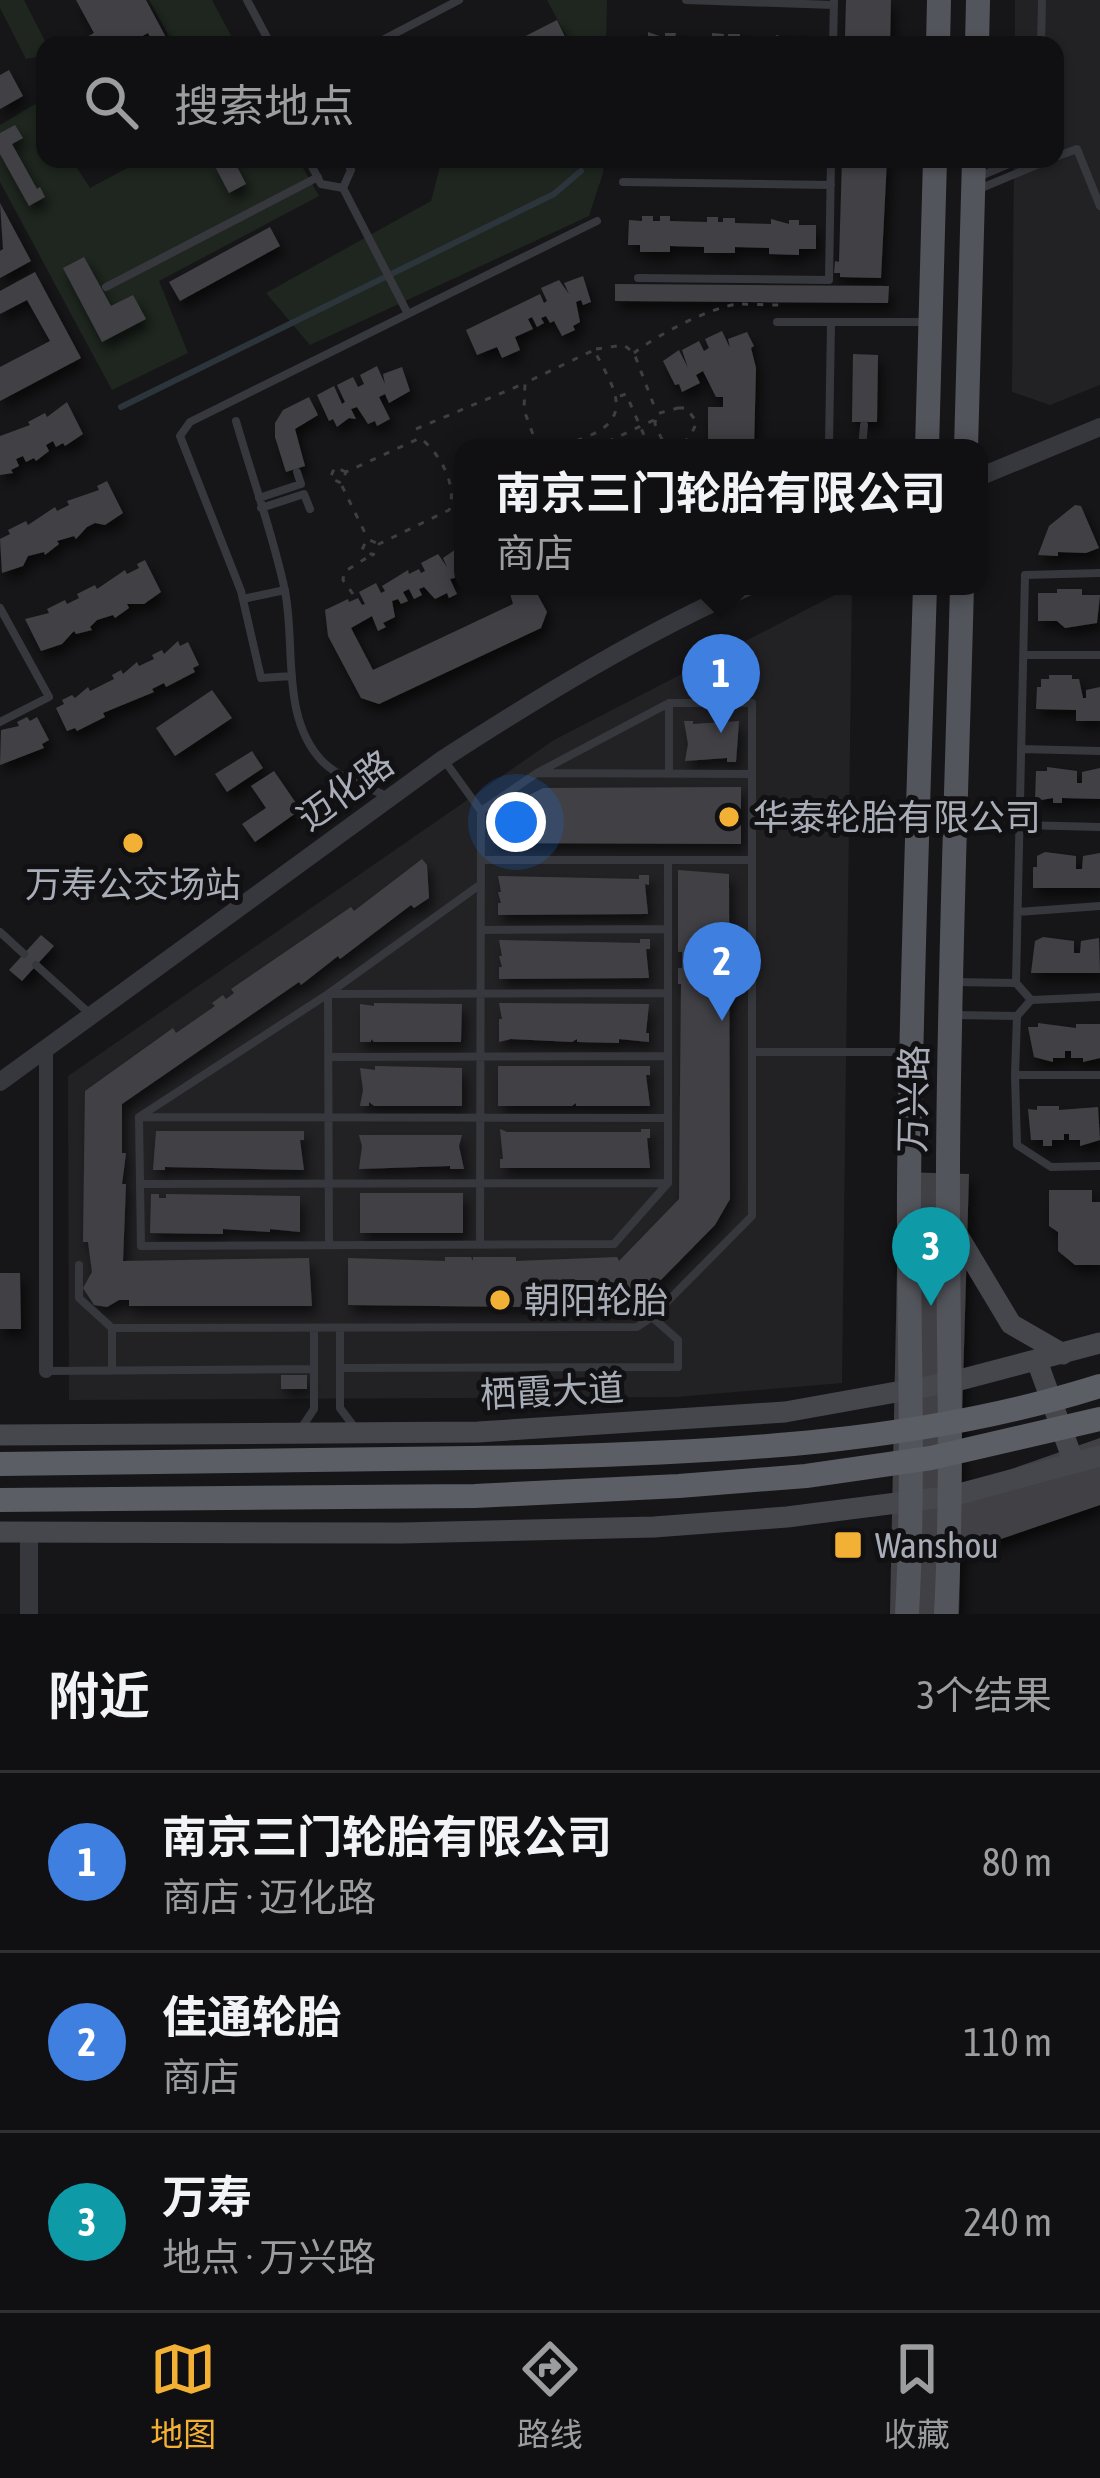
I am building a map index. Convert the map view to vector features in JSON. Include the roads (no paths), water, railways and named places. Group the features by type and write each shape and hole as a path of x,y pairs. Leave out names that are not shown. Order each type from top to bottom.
{"highway":[{"name":"栖霞大道","path":"0,1464 678,1452 804,1443 935,1426 1100,1386"},
{"path":"0,1500 476,1496 700,1485 931,1458 1100,1419"}],"main road":[{"path":"938,36 939,0"},
{"path":"976,36 978,0"},
{"path":"928,439 935,168"},
{"path":"966,439 973,177"},
{"name":"万兴路","path":"907,1614 913,1499 908,1390 911,1052 925,595"},
{"name":"万兴路","path":"946,1614 952,1496 952,1382 947,1340 951,1015 962,595"},
{"path":"948,1219 1011,1324 1064,1354"},
{"name":"栖霞大道","path":"0,1435 478,1432 785,1412 952,1382 1100,1342"},
{"path":"1037,1361 1074,1463"},
{"path":"0,1532 402,1533 654,1526 952,1496 1100,1456"}],"street":[{"path":"988,473 1100,427"},
{"name":"迈化路","path":"0,1082 443,759 507,718 730,595"},
{"path":"46,1047 46,1371"},
{"path":"29,1532 29,1614"}],"lane":[{"path":"247,0 266,36"},
{"path":"391,36 459,0"},
{"path":"686,0 834,2 833,36"},
{"path":"1041,36 1042,0"},
{"path":"1064,153 1077,148 1100,206"},
{"path":"313,168 321,184 343,188"},
{"path":"343,188 350,168"},
{"path":"638,278 829,280 831,168"},
{"path":"973,177 1011,168"},
{"path":"106,287 318,177"},
{"path":"623,182 831,185"},
{"path":"343,188 408,314"},
{"path":"292,676 261,677 243,599 180,436 190,422 597,221"},
{"path":"778,322 931,322"},
{"path":"829,439 831,322"},
{"path":"236,421 285,590 292,676 308,740 323,761 390,798"},
{"path":"863,439 864,425"},
{"path":"297,472 310,509"},
{"path":"260,503 303,489"},
{"path":"1031,1000 1016,983 1025,575 1100,573"},
{"path":"243,599 285,590"},
{"path":"0,608 49,697 0,722"},
{"path":"1024,655 1100,655"},
{"path":"79,1265 79,1298 112,1328 637,1327 752,1216 752,704 669,704 537,773 481,811"},
{"path":"669,704 669,773"},
{"path":"1021,749 1100,751"},
{"path":"443,759 481,811 480,1245"},
{"path":"537,773 752,774"},
{"path":"1019,825 1100,827"},
{"path":"481,860 752,860"},
{"path":"139,1117 141,1246 614,1244 668,1183 668,860"},
{"path":"139,1117 328,994 481,884"},
{"path":"1018,912 1100,906"},
{"path":"481,930 668,929"},
{"path":"0,932 24,954"},
{"path":"36,965 90,1014"},
{"path":"952,982 1016,983"},
{"path":"328,994 668,993"},
{"path":"328,994 329,1245"},
{"path":"1100,997 1031,1000 1016,1016 1015,1075 1017,1145 1051,1167 1100,1166"},
{"path":"951,1015 1016,1016"},
{"path":"752,1052 911,1052"},
{"path":"329,1057 668,1056"},
{"path":"1015,1075 1100,1075"},
{"path":"139,1117 668,1118"},
{"path":"140,1184 668,1183"},
{"path":"340,1368 678,1367 679,1340 652,1317"},
{"path":"112,1328 112,1371"},
{"path":"296,1434 314,1409 314,1328"},
{"path":"340,1328 340,1408 359,1433"},
{"path":"46,1371 314,1370"}],"waterway":[{"path":"121,407 554,194 581,171"}],"place":[{"name":"南京三门轮胎有限公司","path":"721,733"},
{"name":"华泰轮胎有限公司","path":"729,817"},
{"name":"万寿公交场站","path":"133,843"},
{"name":"佳通轮胎","path":"722,1021"},
{"name":"朝阳轮胎","path":"500,1300"},
{"name":"万寿","path":"931,1306"},
{"name":"Wanshou","path":"848,1545"}]}
